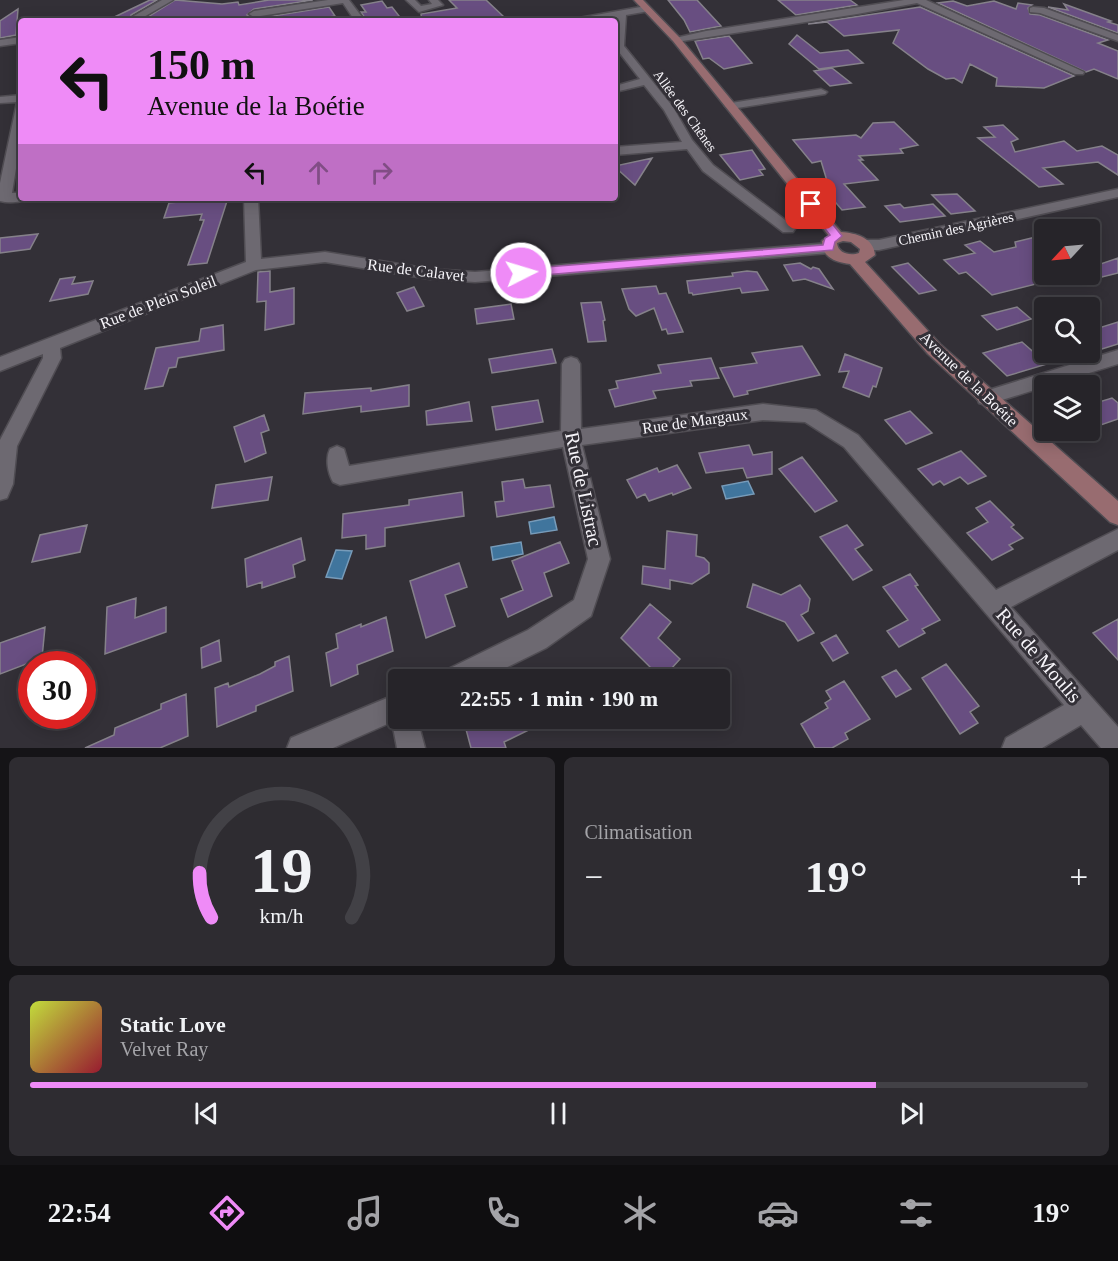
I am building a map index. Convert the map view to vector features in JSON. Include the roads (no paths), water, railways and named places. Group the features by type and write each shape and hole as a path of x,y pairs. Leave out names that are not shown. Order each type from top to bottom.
{"main road":[{"path":"642,4 676,39 731,106 833,242 836,255 860,252 855,238 833,242"},
{"name":"Avenue de la Boétie","path":"860,252 934,349 1118,515"}],"street":[{"path":"138,18 169,0"},
{"path":"254,14 345,0 358,18"},
{"path":"410,0 419,9 439,5 433,0"},
{"path":"676,39 747,26 874,9 918,0 1079,72"},
{"path":"595,18 622,13 642,4"},
{"path":"1033,10 1041,10 1118,38"},
{"name":"Allée des Chênes","path":"622,13 618,46 669,109 708,168 788,229"},
{"path":"0,43 18,40"},
{"path":"618,62 628,60"},
{"path":"618,88 646,81"},
{"path":"731,106 821,92"},
{"path":"0,99 18,98"},
{"path":"18,121 4,198 18,196"},
{"path":"618,151 691,145"},
{"name":"Chemin des Agrières","path":"860,252 879,245 1118,194"},
{"path":"251,201 254,265"},
{"name":"Rue de Calavet","path":"254,265 325,257 430,274 475,277 833,242"},
{"name":"Rue de Plein Soleil","path":"0,364 254,265"},
{"path":"0,491 3,484 7,446 52,358 51,344"},
{"path":"986,398 1118,357"},
{"name":"Rue de Listrac","path":"476,669 537,639 583,608 599,559 571,438 572,364"},
{"name":"Rue de Margaux","path":"337,454 340,476 571,438 763,412 809,415 851,441 994,603"},
{"path":"994,603 1118,539"},
{"name":"Rue de Moulis","path":"994,603 1118,747"},
{"name":"Rue de Moulis","path":"1016,748 1084,708"},
{"path":"301,748 388,711"},
{"path":"407,729 411,748"}],"water":[{"path":"748,481 754,494 726,499 722,486"},
{"path":"554,517 557,530 531,534 529,522"},
{"path":"521,542 523,554 493,560 491,547"},
{"path":"336,550 352,551 342,579 326,577"}]}
